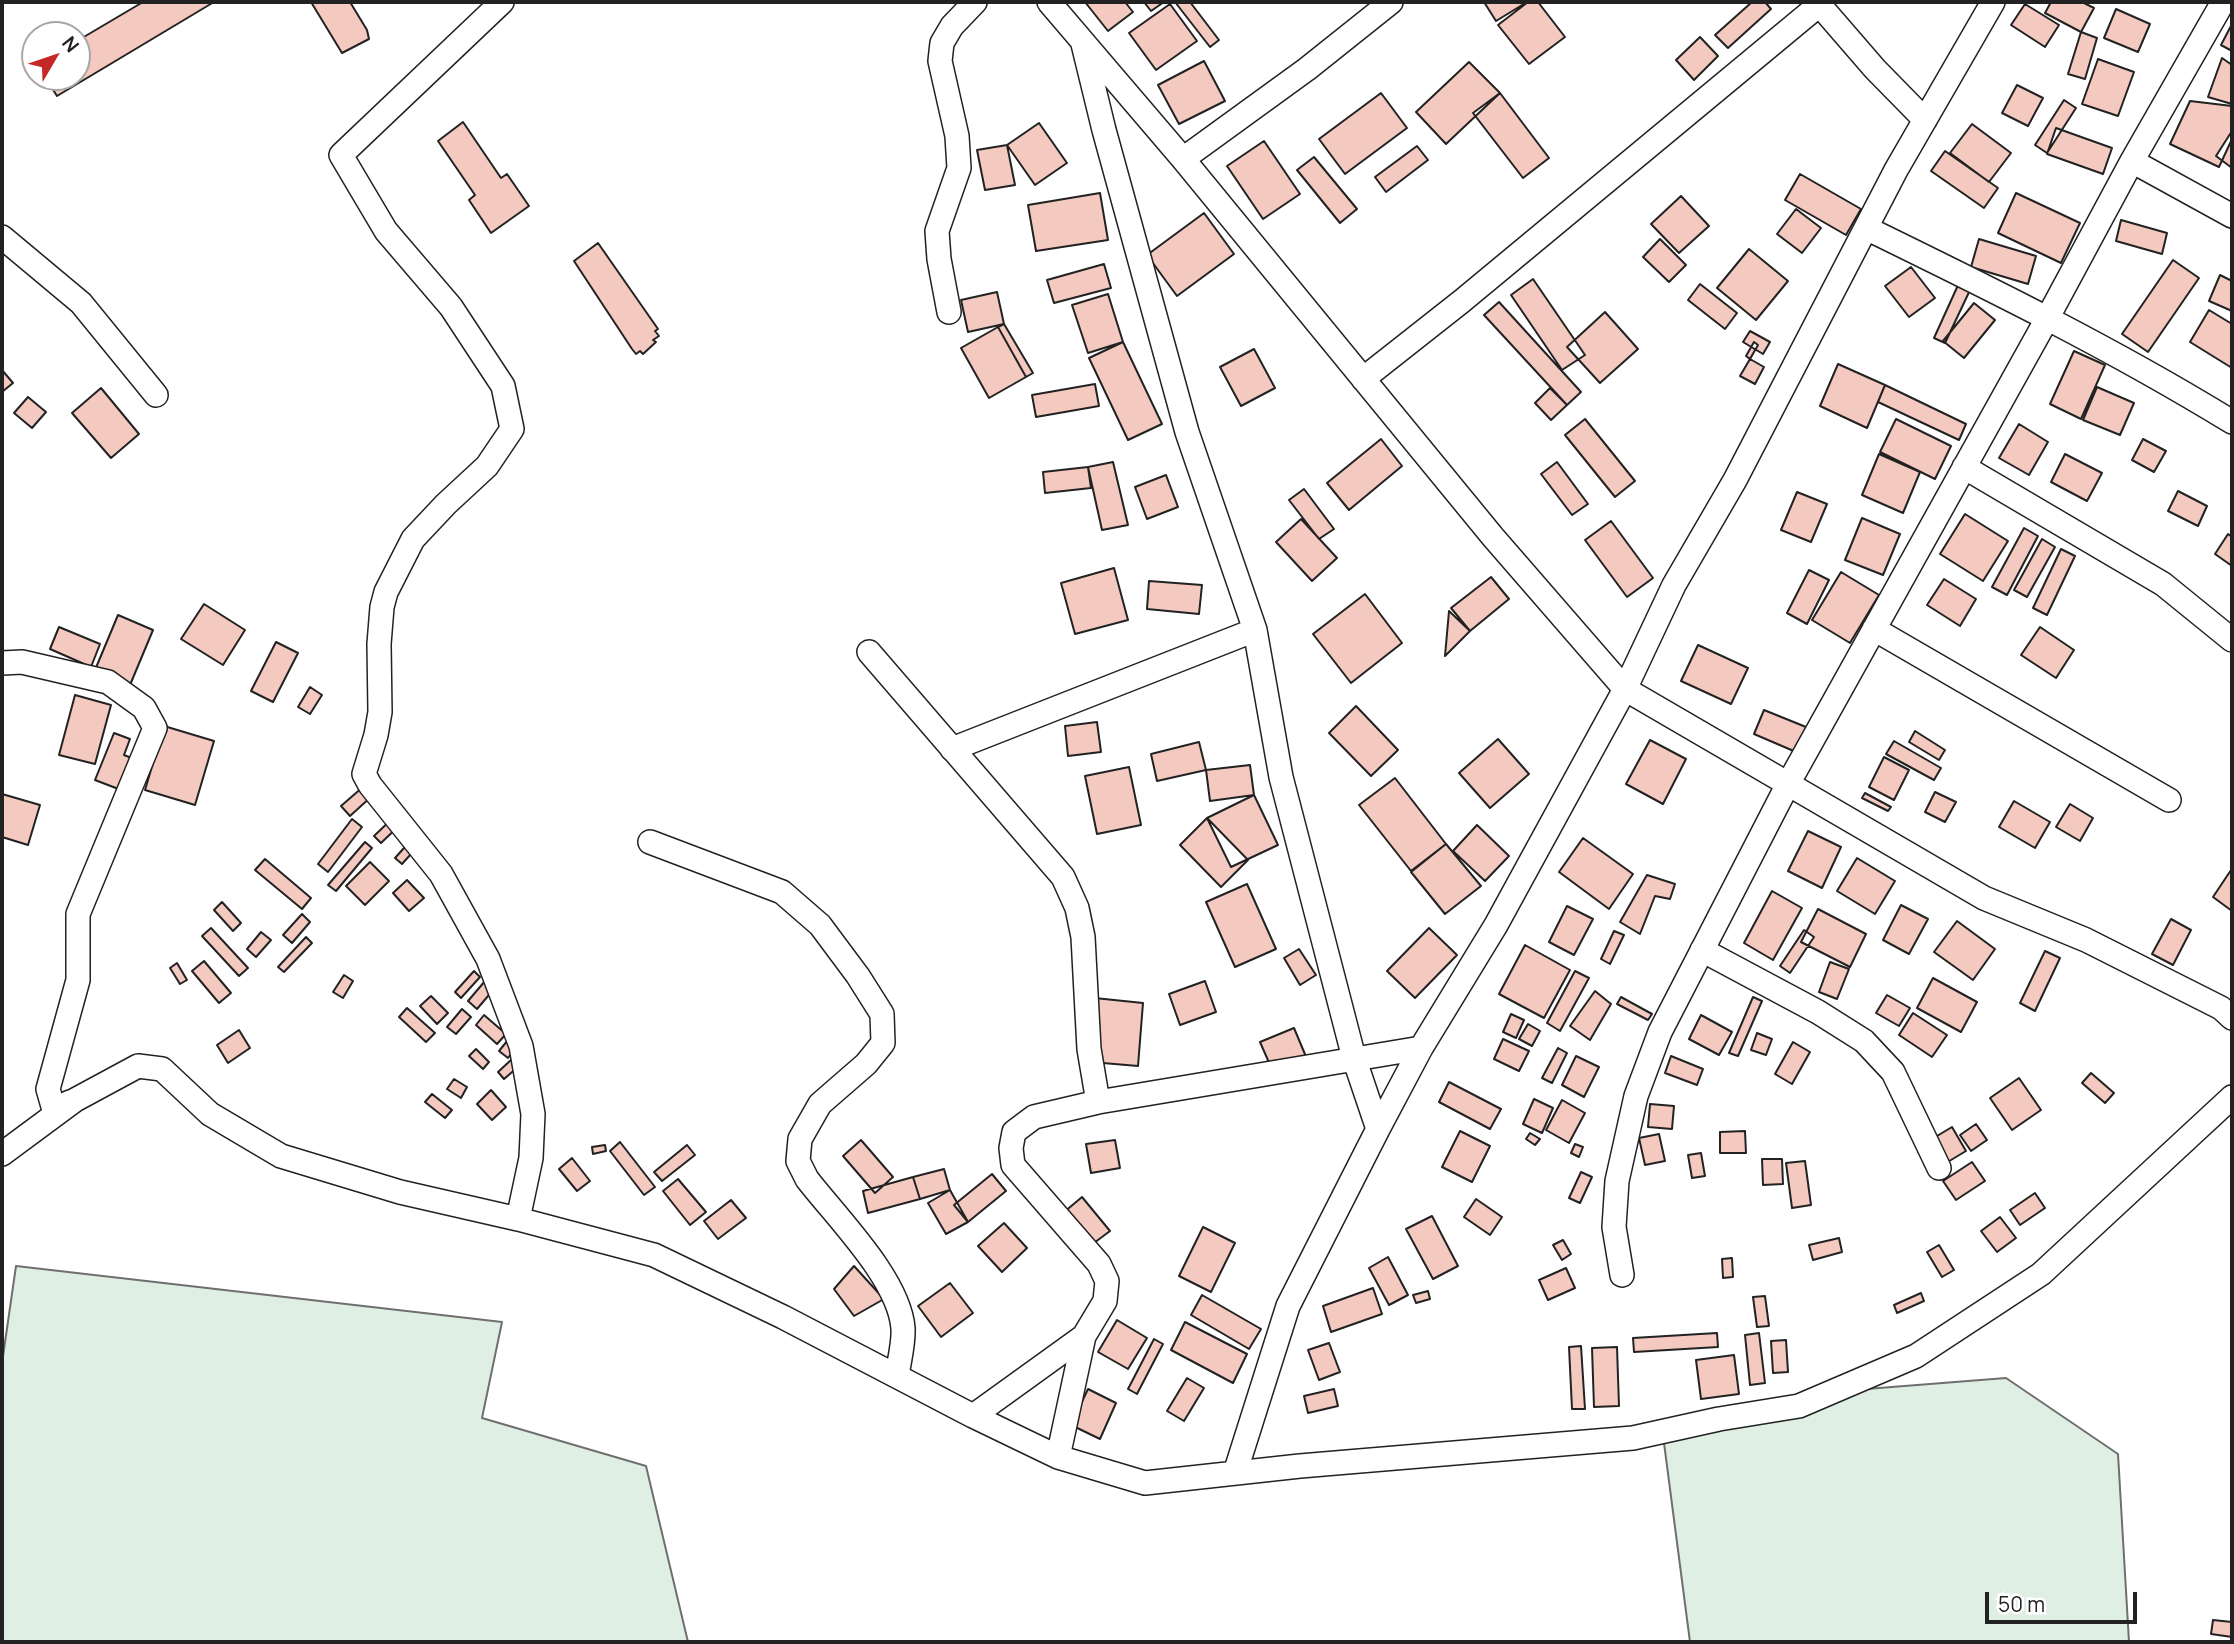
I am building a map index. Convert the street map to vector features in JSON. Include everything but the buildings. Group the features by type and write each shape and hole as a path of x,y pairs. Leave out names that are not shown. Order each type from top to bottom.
{"street":[{"path":"502,2 341,155 386,231 451,307 503,386 512,429 487,466 413,539 386,592 379,644 380,712 364,774 441,874 488,959 521,1046 533,1114 531,1158 517,1219"},
{"path":"949,312 939,259 937,231 959,168 957,136 940,61 942,43 952,26 975,2"},
{"path":"1049,2 1183,159 1493,537 1625,689 1984,898 2086,940 2221,1008 2232,1018"},
{"path":"1183,159 1307,69 1391,2"},
{"path":"1235,1473 1288,1306 1378,1129 1421,1048 1496,925 1625,689 1674,585 1735,480 1866,228 1993,2"},
{"path":"1622,1275 1614,1227 1617,1181 1636,1096 1660,1032 1788,784 2132,161 2223,2"},
{"path":"1363,379 1473,293 1818,3 1875,69 1925,120"},
{"path":"1083,41 1104,130 1187,432 1255,630 1280,777 1353,1058 1378,1129"},
{"path":"2132,161 2232,216"},
{"path":"1866,228 2048,317 2232,422"},
{"path":"2,237 81,303 156,395"},
{"path":"1964,467 2163,584 2232,640"},
{"path":"1874,629 2169,800"},
{"path":"952,749 1255,630"},
{"path":"869,652 1063,877 1077,908 1083,937 1089,1049 1098,1102"},
{"path":"2,663 22,662 108,682 144,708 155,727 78,914 78,980 48,1089 54,1110 138,1066 162,1069 210,1114 281,1156 400,1192 654,1255 783,1317 972,1416 1058,1457 1145,1483 1509,1447 1633,1438 1719,1419 1799,1406 1916,1356 2041,1274 2232,1097"},
{"path":"650,842 782,892 820,925 882,1014 883,1043 866,1064 820,1104 800,1139 799,1161 807,1180 887,1280 893,1292 903,1329 897,1376"},
{"path":"1702,950 1818,1012 1864,1041 1893,1072 1939,1168"},
{"path":"1058,1457 1084,1336 1105,1301 1108,1281 1099,1264 1013,1165 1010,1148 1014,1132 1034,1117 1098,1102 1421,1048"},
{"path":"2,1154 75,1100"},
{"path":"972,1416 1084,1336"}],"green space":[{"path":"16,1266 502,1322 482,1418 646,1466 688,1642 2,1642 2,1363"},
{"path":"2006,1378 2118,1454 2129,1642 1690,1642 1661,1420 1841,1391"}]}
